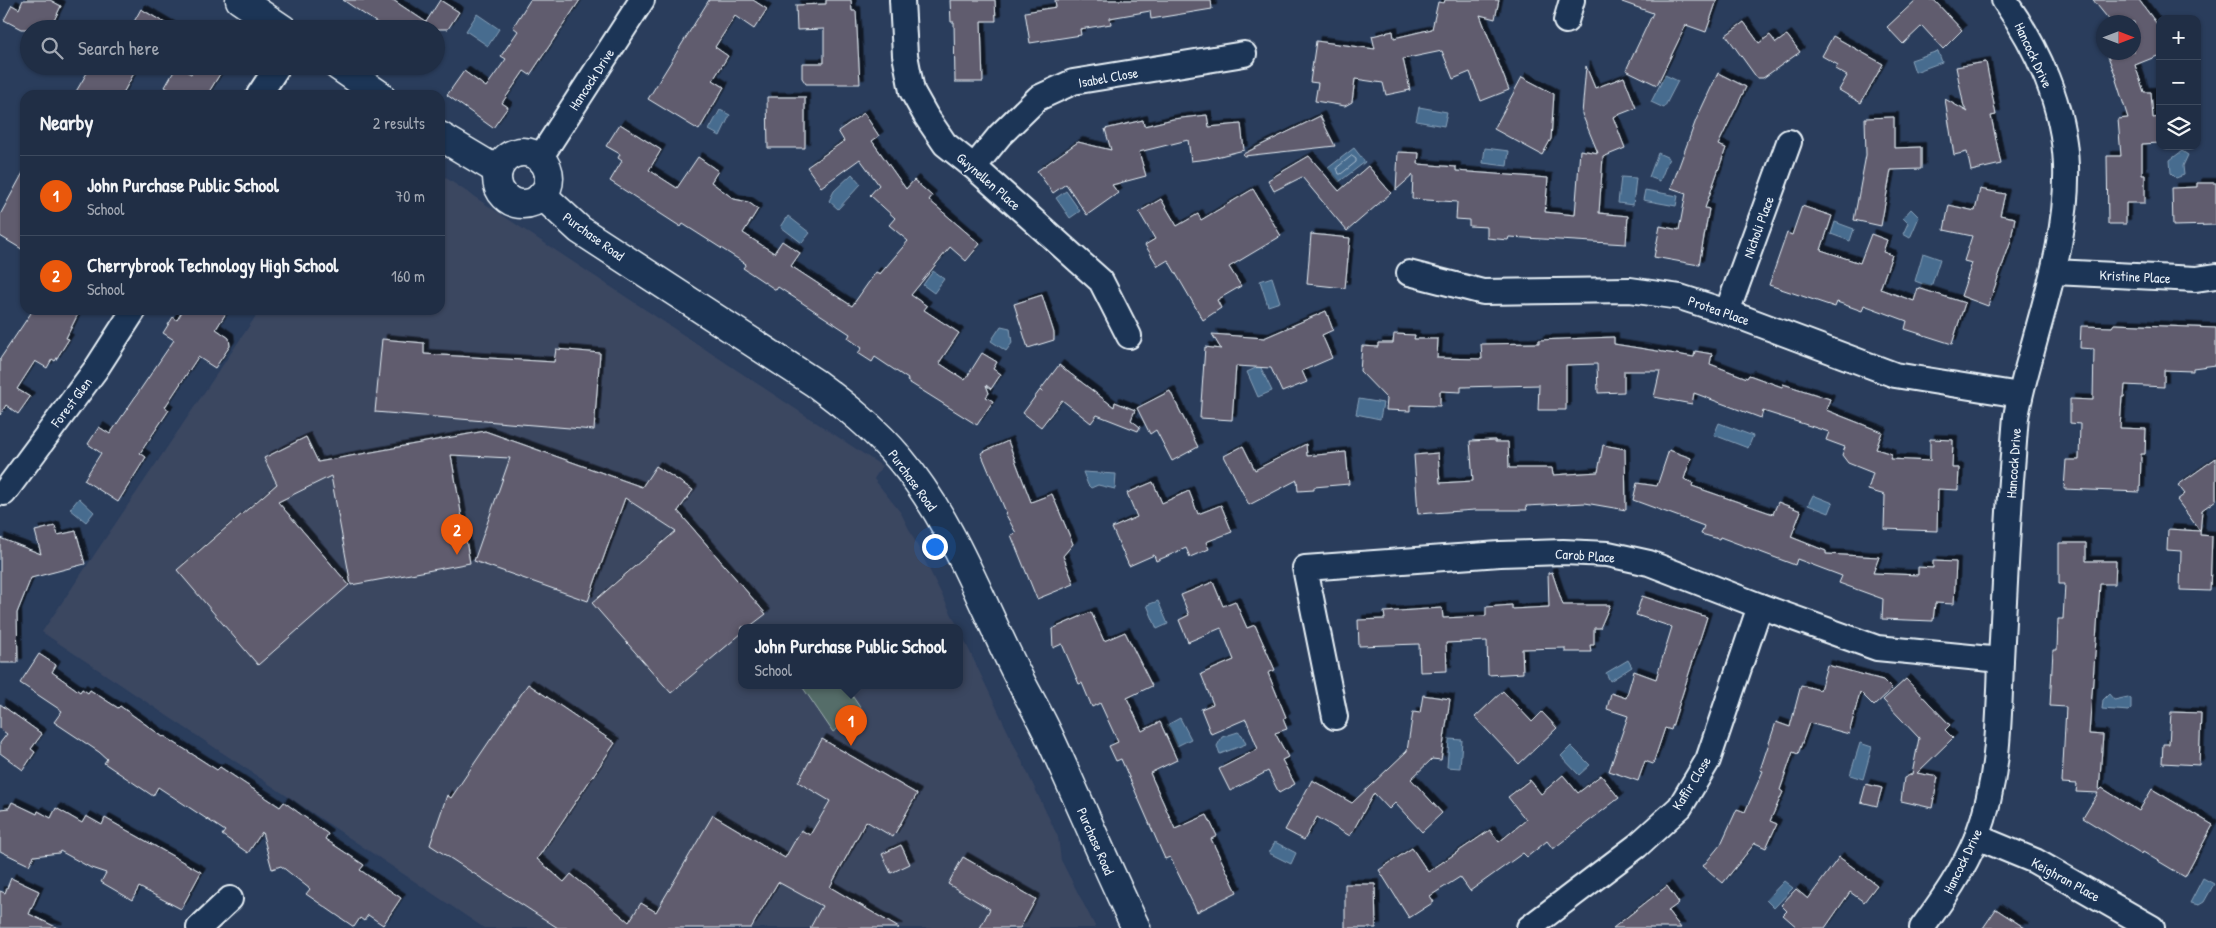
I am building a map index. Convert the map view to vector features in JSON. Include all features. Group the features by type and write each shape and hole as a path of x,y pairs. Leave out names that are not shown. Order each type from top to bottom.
{"main road":[{"path":"240,0 270,20"},
{"path":"351,75 373,90"},
{"path":"445,139 497,170"},
{"path":"524,152 540,158 548,173 548,182 542,195 534,202 525,204 509,200 502,195 498,188 497,170 508,156 524,152"},
{"name":"Purchase Road","path":"542,195 580,230 815,383 852,411 900,458 928,497 948,530 1017,674 1050,737 1136,928"}],"street":[{"name":"Hancock Drive","path":"540,158 642,0"},
{"name":"Gwynellen Place","path":"902,0 905,56 912,91 945,144 974,167 1101,281 1129,336"},
{"name":"Hancock Drive","path":"1922,928 1953,887 1977,837 1995,772 2016,419 2020,395 2054,272 2064,213 2066,164 2058,109 2043,68 2022,25 2004,0"},
{"name":"Isabel Close","path":"974,167 1000,135 1038,98 1073,82 1244,54"},
{"path":"262,90 272,75"},
{"name":"Nicholi Place","path":"1727,312 1789,142"},
{"name":"Kristine Place","path":"2054,272 2196,279 2216,276"},
{"name":"Protea Place","path":"1409,274 1483,292 1630,290 1680,297 1727,312 1895,375 2020,395"},
{"name":"Forest Glen","path":"4,493 96,369 131,315"},
{"name":"Carob Place","path":"1335,717 1305,568 1500,554 1563,552 1608,554 1649,563 1760,606 1877,648 2002,660"},
{"name":"Kaffir Close","path":"1529,928 1637,846 1680,807 1708,760 1760,606"},
{"name":"Keighran Place","path":"1977,837 2035,861 2152,928"},
{"path":"199,928 230,899"}],"shaded area":[{"path":"445,177 882,466 874,479 901,513 956,624 738,624 738,689 963,689 963,637 1058,837 1061,860 1096,928 484,928 42,632 257,315 445,315"}],"green space":[{"path":"804,689 848,689 863,712 833,732"}],"water":[{"path":"477,14 499,29 488,46 466,31"},
{"path":"1938,51 1942,62 1915,72 1911,60"},
{"path":"1665,75 1678,81 1664,108 1651,102"},
{"path":"1419,107 1447,112 1444,126 1416,121"},
{"path":"720,110 730,115 720,136 709,130"},
{"path":"1354,148 1365,162 1339,182 1328,168"},
{"path":"1485,148 1509,151 1507,166 1483,163"},
{"path":"2182,151 2188,155 2183,166 2184,175 2176,178 2171,173 2170,160"},
{"path":"1658,153 1669,158 1660,181 1649,177"},
{"path":"852,174 861,184 838,209 829,201 834,191"},
{"path":"1621,177 1636,178 1633,205 1618,203"},
{"path":"1645,190 1678,196 1676,206 1643,200"},
{"path":"1066,191 1080,211 1070,218 1056,198"},
{"path":"1911,209 1919,217 1910,238 1903,234 1908,223 1903,218"},
{"path":"788,216 810,233 802,243 781,227"},
{"path":"1835,222 1854,229 1850,241 1831,234"},
{"path":"1923,253 1940,259 1931,287 1915,281"},
{"path":"933,271 944,279 934,293 923,285"},
{"path":"1272,277 1280,302 1268,306 1260,281"},
{"path":"1001,326 1010,328 1012,343 1006,351 991,341"},
{"path":"1260,366 1272,391 1258,397 1247,372"},
{"path":"1359,399 1383,403 1380,419 1356,414"},
{"path":"1719,423 1753,436 1748,448 1714,435"},
{"path":"1083,472 1116,474 1115,489 1098,485 1091,488"},
{"path":"1813,495 1833,503 1829,513 1808,505"},
{"path":"79,498 94,512 86,522 70,509"},
{"path":"1158,601 1168,624 1157,629 1147,605"},
{"path":"1628,660 1632,667 1610,681 1606,673"},
{"path":"2109,694 2114,700 2128,697 2131,699 2131,709 2129,711 2102,709 2103,700"},
{"path":"1180,718 1191,739 1177,746 1167,725"},
{"path":"1238,732 1242,735 1246,744 1220,754 1217,746 1222,737"},
{"path":"1449,739 1462,740 1460,768 1447,767"},
{"path":"1860,743 1872,747 1863,779 1850,775"},
{"path":"1571,746 1590,765 1579,775 1561,756"},
{"path":"1275,842 1296,853 1291,864 1269,853"},
{"path":"2203,878 2214,884 2204,902 2199,905 2190,903"},
{"path":"1784,881 1793,888 1774,908 1766,900"}],"building":[{"path":"23,0 50,0 61,6 54,20 20,20 20,28 4,20 12,5 19,9"},
{"path":"343,0 393,0 423,20 373,20"},
{"path":"440,0 459,12 448,29 445,29 445,20 427,20"},
{"path":"530,0 580,0 530,75 524,71 502,103 508,107 493,128 447,95 464,71 486,87 506,59 501,56 518,31 513,27"},
{"path":"709,0 753,0 767,9 754,29 735,16 715,47 728,56 713,80 724,87 699,130 648,99"},
{"path":"826,0 851,0 852,11 856,11 860,84 806,84 802,78 802,63 824,63 824,29 797,30 796,5 826,4"},
{"path":"950,0 995,0 996,21 981,21 983,82 955,82 954,22 951,22"},
{"path":"1055,0 1211,0 1212,9 1151,19 1150,11 1110,18 1111,24 1080,29 1081,35 1030,43 1025,12 1056,7"},
{"path":"1445,0 1499,0 1495,19 1480,15 1509,90 1481,101 1470,72 1453,79 1442,51 1403,59 1410,90 1386,95 1383,83 1355,79 1352,102 1345,106 1315,101 1318,83 1310,82 1316,41 1375,49 1372,36 1393,31 1394,38 1432,29 1438,2 1444,3"},
{"path":"1622,0 1717,0 1706,32 1686,25 1657,85 1626,70 1653,13 1622,2"},
{"path":"1916,0 1934,0 1962,30 1943,49 1922,26 1903,44 1887,27"},
{"path":"2093,0 2139,0 2156,23 2156,57 2135,65 2144,92 2151,92 2153,118 2156,118 2156,143 2142,144 2142,175 2145,175 2145,203 2126,203 2126,224 2108,224 2107,156 2121,156 2118,119 2128,118 2117,79 2109,60 2141,60 2141,15 2105,15"},
{"path":"141,9 160,20 135,20"},
{"path":"1744,22 1759,43 1770,35 1776,43 1787,35 1800,52 1763,78 1757,78 1726,35"},
{"path":"1833,36 1883,64 1861,103 1839,90 1847,76 1835,69 1838,65 1822,56"},
{"path":"1986,62 1996,115 1991,116 2001,164 1971,171 1967,152 1954,155 1945,99 1968,112 1964,107 1956,67"},
{"path":"1586,66 1595,88 1624,77 1636,108 1613,117 1625,148 1603,157 1599,213 1628,216 1626,244 1509,237 1508,240 1487,238 1487,227 1469,226 1469,220 1456,219 1457,202 1412,199 1413,175 1396,190 1398,152 1419,153 1418,164 1456,167 1456,171 1548,178 1545,212 1575,215 1580,150 1598,153 1582,114"},
{"path":"1718,73 1746,87 1718,145 1726,148 1705,208 1709,209 1699,265 1654,257 1660,226 1679,230 1686,193 1671,188 1696,120"},
{"path":"86,75 133,75 125,90 77,90"},
{"path":"172,75 219,75 210,90 170,90 165,87"},
{"path":"1522,77 1554,94 1551,139 1542,155 1494,129"},
{"path":"767,97 805,97 805,148 768,148"},
{"path":"864,113 879,136 872,141 906,189 914,180 932,196 929,200 980,244 966,261 950,247 911,295 927,306 924,310 959,333 939,363 965,380 982,353 997,362 993,369 1001,374 991,389 986,385 989,393 986,397 993,401 977,425 907,381 908,379 875,357 872,362 858,353 862,348 848,338 850,334 778,287 776,290 743,268 746,264 683,224 681,227 610,181 622,161 618,158 620,154 606,146 620,124 661,150 649,170 677,188 698,157 718,171 711,182 734,199 748,202 758,209 743,233 774,253 782,241 800,253 791,266 852,306 876,272 880,274 908,241 889,225 895,218 870,195 879,185 860,159 821,187 807,167 844,141 838,131"},
{"path":"1207,115 1209,127 1241,124 1244,150 1191,161 1188,140 1139,152 1146,176 1112,185 1118,193 1087,215 1066,184 1053,193 1037,171 1078,142 1111,150 1105,129 1143,120 1144,126 1173,119"},
{"path":"1320,116 1335,146 1244,156 1243,154"},
{"path":"1894,117 1894,148 1921,147 1921,169 1891,170 1881,226 1854,220 1866,155 1865,118"},
{"path":"1309,156 1339,191 1368,166 1391,193 1347,231 1302,177 1274,191 1268,180"},
{"path":"20,178 20,248 0,236 0,215"},
{"path":"2197,183 2216,183 2216,225 2173,226 2172,188 2197,187"},
{"path":"1253,189 1281,236 1229,267 1241,286 1217,300 1221,308 1203,320 1168,260 1158,266 1145,245 1155,239 1139,212 1161,199 1177,226 1198,214 1201,220"},
{"path":"1980,189 2005,194 2000,215 2015,218 2010,244 1988,306 1961,296 1972,263 1964,261 1972,236 1944,230 1949,205 1975,211"},
{"path":"1802,206 1832,216 1821,250 1860,263 1871,234 1887,240 1883,252 1892,255 1880,289 1914,301 1918,288 1965,303 1952,344 1905,329 1907,321 1864,305 1862,311 1837,302 1835,307 1769,285 1787,233 1792,235"},
{"path":"1311,234 1350,238 1345,288 1307,284"},
{"path":"1042,295 1054,333 1054,340 1028,348 1014,304"},
{"path":"1326,311 1333,330 1322,335 1332,358 1302,371 1307,382 1282,392 1271,368 1236,366 1232,420 1200,418 1205,347 1221,349 1212,334 1264,338"},
{"path":"30,315 78,315 66,338 69,339 55,361 52,359 47,368 35,361 17,389 30,397 18,414 6,405 0,415 0,359"},
{"path":"180,315 225,315 216,329 229,338 230,346 215,368 198,357 165,407 169,410 140,453 146,457 118,502 84,480 101,453 88,444 99,427 110,434 174,340 163,333 173,317 177,320"},
{"path":"2114,324 2216,328 2216,365 2193,368 2193,371 2164,370 2164,387 2125,385 2124,397 2122,397 2120,428 2146,429 2145,454 2141,454 2140,492 2064,489 2066,460 2079,460 2080,424 2070,423 2070,399 2093,400 2094,349 2080,348 2081,326 2112,327"},
{"path":"1394,334 1415,335 1414,339 1438,339 1437,358 1482,359 1481,344 1539,343 1539,340 1614,337 1614,344 1694,357 1695,351 1712,354 1710,364 1747,378 1749,375 1782,387 1783,384 1830,399 1826,410 1882,432 1876,449 1892,454 1890,459 1930,461 1930,439 1953,440 1952,468 1959,468 1958,490 1938,489 1937,531 1884,529 1885,495 1868,490 1873,473 1848,463 1842,455 1845,447 1826,440 1829,432 1763,411 1761,418 1694,393 1692,404 1654,397 1660,371 1624,371 1624,392 1598,393 1597,364 1566,365 1566,410 1538,410 1539,385 1461,387 1461,392 1440,391 1440,406 1410,405 1410,411 1386,410 1387,399 1360,371 1362,346 1378,347 1378,343 1393,343"},
{"path":"382,339 424,343 424,354 554,362 556,349 600,353 594,430 375,412"},
{"path":"1059,365 1114,407 1115,402 1135,410 1131,420 1140,427 1138,431 1097,415 1091,423 1062,400 1041,427 1023,413 1040,390 1042,392 1041,389"},
{"path":"1170,391 1198,447 1172,461 1156,430 1150,434 1137,408"},
{"path":"485,431 642,487 656,466 693,490 678,511 766,614 753,624 738,624 738,636 671,693 592,603 676,531 625,498 588,601 474,561 510,458 451,455 470,563 351,585 331,476 278,502 349,585 258,665 177,570 277,484 264,458 306,437 318,462"},
{"path":"1495,440 1495,442 1508,442 1509,468 1552,468 1553,475 1598,472 1603,445 1625,449 1626,510 1585,503 1526,506 1527,510 1475,510 1418,514 1414,455 1438,453 1440,483 1473,481 1470,441"},
{"path":"1008,441 1031,502 1052,494 1073,544 1063,556 1074,584 1037,599 1011,535 1016,533 1005,513 981,453"},
{"path":"1306,444 1307,456 1346,452 1349,484 1314,487 1314,490 1298,491 1297,480 1249,505 1224,456 1243,446 1255,470"},
{"path":"1669,450 1691,458 1684,479 1693,483 1692,486 1773,514 1778,502 1801,511 1791,537 1826,551 1826,554 1879,557 1873,573 1918,575 1918,567 1933,568 1933,561 1956,562 1954,604 1935,603 1933,621 1882,619 1883,599 1839,583 1842,576 1797,559 1795,565 1720,537 1719,539 1701,534 1704,526 1633,500 1637,483 1657,486"},
{"path":"2216,458 2216,500 2202,510 2200,535 2212,536 2210,591 2180,590 2181,551 2167,550 2168,529 2200,531 2177,500 2185,494 2178,485"},
{"path":"1153,482 1162,503 1189,491 1198,514 1221,505 1232,532 1206,542 1209,549 1190,557 1186,548 1156,561 1154,555 1129,566 1112,528 1137,517 1127,493"},
{"path":"55,526 58,535 76,531 85,564 31,578 17,613 18,663 0,663 0,538 41,554 35,531"},
{"path":"2059,543 2086,543 2086,561 2116,561 2115,584 2100,584 2089,734 2103,735 2099,791 2102,788 2139,811 2152,789 2213,825 2185,877 2143,852 2142,854 2083,818 2098,793 2076,792 2077,784 2062,783 2066,707 2050,706 2053,650 2057,650 2058,619 2063,619 2065,584 2059,584"},
{"path":"1552,572 1563,605 1610,605 1600,628 1594,628 1594,645 1590,645 1591,652 1565,652 1565,648 1522,649 1523,673 1488,675 1487,641 1446,643 1447,671 1420,672 1419,644 1359,646 1358,620 1385,619 1384,612 1442,608 1443,618 1486,616 1486,607 1512,605 1512,609 1549,607 1548,573"},
{"path":"1213,582 1223,606 1235,601 1247,628 1255,625 1275,670 1268,673 1286,717 1283,719 1287,729 1275,733 1288,757 1282,760 1295,784 1279,793 1268,771 1230,791 1219,769 1258,749 1246,719 1211,734 1201,709 1213,704 1201,674 1234,660 1221,628 1188,642 1179,620 1189,615 1181,595"},
{"path":"1642,596 1707,617 1671,730 1665,728 1653,764 1645,761 1638,781 1609,771 1628,716 1607,709 1611,693 1626,698 1634,671 1656,679 1672,627 1636,615"},
{"path":"1091,612 1104,641 1125,632 1152,686 1127,698 1142,731 1160,722 1177,760 1150,773 1175,829 1207,815 1217,836 1211,839 1237,892 1197,912 1170,857 1165,859 1121,759 1116,761 1109,746 1118,742 1100,703 1092,707 1082,683 1079,684 1062,644 1053,648 1052,629"},
{"path":"39,654 56,665 52,672 80,692 82,689 88,693 90,690 118,708 120,706 163,737 217,770 220,767 280,807 284,802 328,834 325,839 364,865 360,870 401,898 383,925 368,915 364,921 360,918 354,927 306,894 310,889 281,866 272,869 262,832 248,853 222,835 225,831 158,787 153,796 104,763 107,759 99,752 54,722 62,711 20,683"},
{"path":"1827,665 1883,680 1892,689 1874,706 1860,692 1849,734 1809,723 1798,754 1793,752 1780,790 1783,792 1770,821 1777,824 1766,848 1755,843 1723,883 1703,866 1721,844 1737,809 1745,812 1763,771 1760,770 1776,722 1790,727 1801,685 1820,690"},
{"path":"1906,679 1950,725 1945,730 1953,738 1917,773 1938,777 1932,808 1901,801 1904,778 1912,774 1919,738 1883,700"},
{"path":"528,684 615,743 537,859 564,882 571,874 629,922 641,903 656,912 713,815 785,858 801,830 810,835 830,801 798,782 822,739 917,794 893,837 866,821 830,887 899,928 810,928 822,906 778,882 751,928 558,928 430,845 447,795 451,798"},
{"path":"1503,691 1532,722 1542,712 1557,728 1519,764 1475,717"},
{"path":"1423,695 1450,699 1441,760 1432,759 1411,779 1442,813 1422,832 1395,803 1389,809 1374,793 1350,836 1317,817 1304,840 1285,830 1312,780 1352,803 1407,751 1413,712 1420,713"},
{"path":"0,704 42,734 31,749 35,752 23,770 0,753 0,743 7,734 0,729"},
{"path":"2171,712 2201,713 2199,765 2162,763 2163,744 2169,744"},
{"path":"1563,775 1578,793 1601,775 1619,798 1553,849 1547,841 1527,857 1523,853 1470,891 1460,877 1430,896 1434,902 1409,918 1379,870 1412,848 1428,872 1490,830 1499,842 1526,820 1508,797 1530,780 1541,794"},
{"path":"1866,784 1882,788 1877,806 1861,802"},
{"path":"12,802 37,814 38,811 51,818 56,808 82,823 86,816 102,825 105,818 201,872 181,909 139,887 132,900 101,882 106,873 91,868 60,851 59,853 34,856 29,865 0,851 0,809 9,808"},
{"path":"901,845 910,864 891,873 882,854"},
{"path":"963,857 1036,899 1020,928 980,928 990,909 948,884"},
{"path":"1839,857 1877,885 1864,902 1850,892 1825,928 1798,928 1783,915 1787,911 1781,905 1796,889 1808,899"},
{"path":"11,878 39,891 29,914 58,928 0,928 0,891 5,893"},
{"path":"1345,884 1375,884 1376,928 1345,928"},
{"path":"1667,886 1679,903 1668,911 1681,928 1613,928"},
{"path":"1996,909 2025,928 1983,928"}],"place":[{"name":"Cherrybrook Technology High School","path":"457,555"},
{"name":"John Purchase Public School","path":"851,746"}]}
